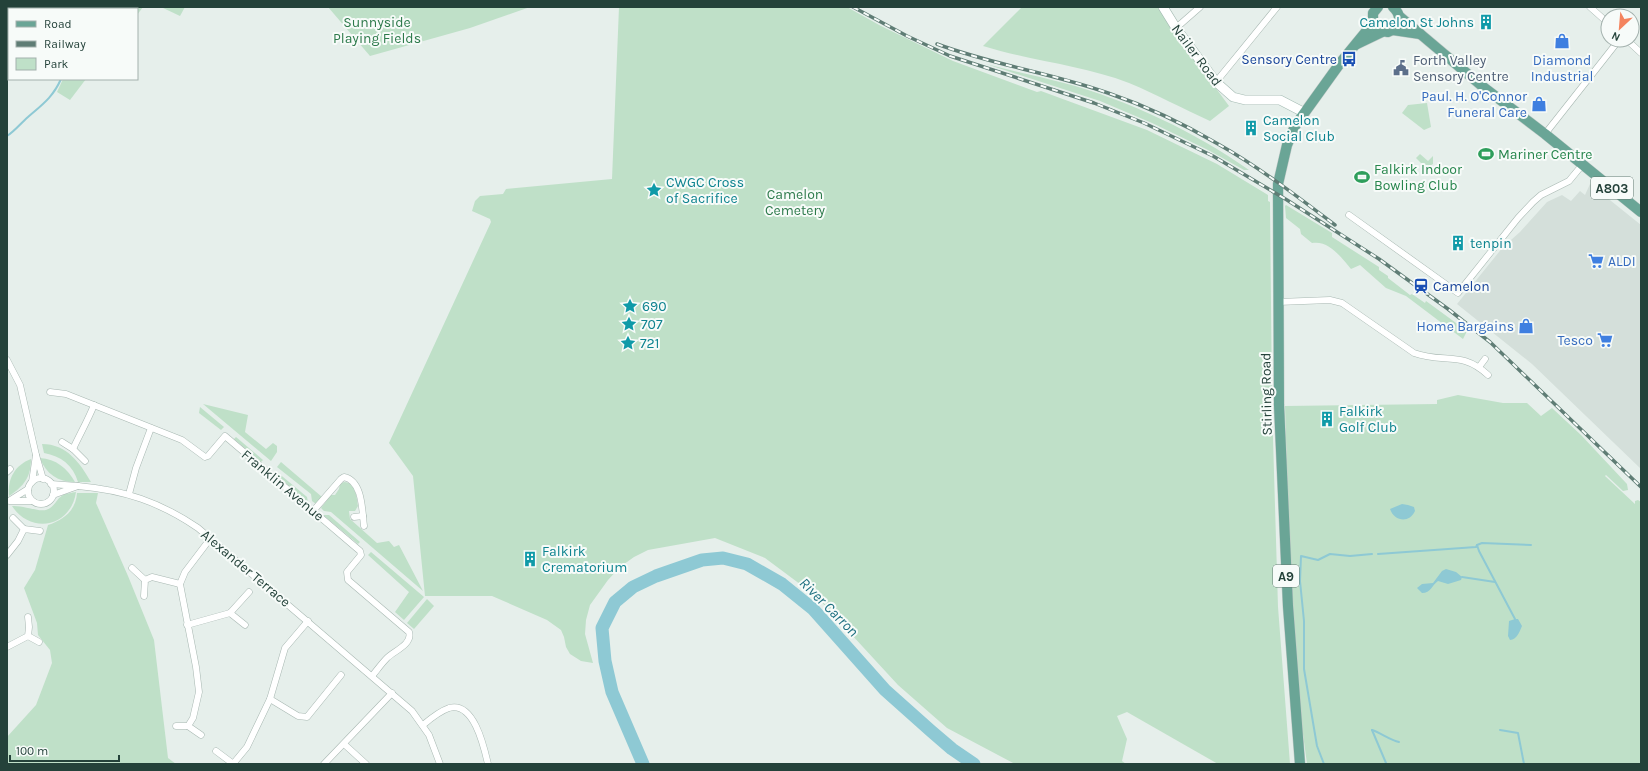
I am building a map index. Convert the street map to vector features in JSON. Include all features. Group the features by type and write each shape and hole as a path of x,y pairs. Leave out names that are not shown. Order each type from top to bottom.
{"main road":[{"path":"1388,31 1398,24 1399,16 1393,7"},
{"path":"1373,12 1375,27 1388,31 1420,34"},
{"name":"Stirling Road","path":"1300,764 1288,606 1279,405 1278,184 1287,145 1295,126 1340,62 1355,44 1373,12"},
{"name":"A803","path":"1399,16 1482,86 1545,134 1641,212"},
{"name":"Stirling Road","path":"1355,44 1388,31"}],"street":[{"name":"Nailer Road","path":"1163,7 1176,28 1216,82 1233,97 1245,100 1280,100 1304,113"},
{"path":"1176,28 1200,7"},
{"path":"1216,82 1277,7"},
{"path":"1590,7 1600,16"},
{"path":"1545,134 1613,48"},
{"path":"1350,215 1458,293 1518,218 1533,202 1541,195 1569,181 1582,164"},
{"path":"1278,302 1336,301 1351,308 1414,353 1429,357 1468,361 1479,367 1488,375"},
{"path":"1479,367 1485,359"},
{"path":"7,360 20,385 36,455 44,479 51,484 54,491 53,495"},
{"name":"Franklin Avenue","path":"50,392 66,394 182,440 205,457 208,456 224,436 360,550 361,555 347,572 348,580 410,635 401,648 387,658 372,676"},
{"path":"73,449 85,423 89,420 94,405"},
{"path":"129,494 136,468 151,428"},
{"path":"62,442 73,449 85,461"},
{"path":"8,501 28,489 32,482 36,455"},
{"path":"314,510 344,477 353,481 356,485 360,495 364,526"},
{"path":"32,482 35,480 44,479"},
{"name":"Alexander Terrace","path":"51,484 97,488 129,494 170,510 198,528 412,711 423,725 436,750 440,764"},
{"path":"8,501 31,500 38,504 45,504 53,495 78,486"},
{"path":"28,489 31,500"},
{"path":"354,517 363,516"},
{"path":"13,518 24,529 40,531"},
{"path":"7,555 18,541 24,529"},
{"path":"188,726 193,718 197,706 199,692 196,667 180,584 185,572 210,539"},
{"path":"132,568 145,580"},
{"path":"145,580 152,577 180,584"},
{"path":"144,596 145,580"},
{"path":"187,625 230,613 249,592"},
{"path":"230,613 245,624"},
{"path":"28,617 28,636"},
{"path":"216,751 233,764 247,747 270,699 285,648 308,621"},
{"path":"28,636 39,642"},
{"path":"7,647 28,636"},
{"path":"270,699 298,716 307,717 342,675"},
{"path":"324,764 392,693"},
{"path":"423,725 449,708 459,708 464,711 471,717 475,724 488,764"},
{"path":"176,726 188,726 202,735"},
{"path":"344,744 366,764"}],"shaded area":[{"path":"1590,184 1641,225 1641,469 1532,364 1457,304 1503,247 1520,232 1547,202 1562,195 1571,201 1580,191 1585,195"}],"green space":[{"path":"143,7 138,14 138,8 100,8"},
{"path":"161,7 185,7 180,16"},
{"name":"Sunnyside Playing Fields","path":"328,7 530,7 470,28 370,56"},
{"name":"Camelon Cemetery","path":"619,7 847,7 881,26 953,61 1037,92 1041,91 1147,130 1217,164 1268,195 1268,201 1270,202 1272,405 1278,607 1290,764 1218,764 1127,712 1117,716 1127,739 1122,761 1126,764 1015,764 947,728 898,685 816,596 765,558 715,538 648,550 634,557 620,567 608,580 590,605 586,620 585,634 593,663 581,661 570,654 566,647 561,630 547,620 492,596 425,596 413,476 389,443 491,222 490,219 472,211 475,201 480,196 503,194 506,189 612,179"},
{"path":"1022,7 1159,7 1173,30 1229,106 1210,121 1139,87 1111,77 1075,67 1019,56 983,46"},
{"path":"986,64 1064,83 1112,98 1184,130 1249,170 1244,170 1208,150 1152,123 1100,101"},
{"path":"63,80 85,80 70,100 57,92"},
{"path":"1427,103 1431,127 1424,130 1402,113 1408,105"},
{"path":"1420,154 1428,161 1433,156 1433,164 1428,167 1424,166 1416,158"},
{"path":"1286,205 1332,233 1332,237 1379,267 1379,270 1410,295 1412,294 1425,303 1426,301 1467,331 1463,339 1406,296 1386,288 1360,265 1351,269 1334,250 1324,244 1312,243 1301,234 1300,229 1286,218"},
{"name":"Falkirk Golf Club","path":"1458,395 1503,403 1527,403 1541,416 1552,408 1581,435 1627,484 1628,490 1623,491 1606,475 1605,476 1635,504 1635,501 1638,500 1641,502 1641,764 1307,764 1301,720 1291,585 1285,406 1437,404 1437,400"},
{"path":"203,404 248,415 245,432 266,449 273,443 277,446 277,452 271,461"},
{"path":"200,407 224,427 221,430 199,413"},
{"path":"236,437 263,460 261,462 234,439"},
{"path":"42,444 59,447 66,451 82,468 91,482 78,482 70,466 56,456 44,453"},
{"path":"40,458 56,462 68,472 75,482 58,479 53,476 49,473"},
{"path":"31,459 30,471 26,480 19,489 9,496 9,484 13,473 21,465"},
{"path":"281,462 322,497 316,504 312,501 311,494 277,467"},
{"path":"277,472 307,497 308,502 275,474"},
{"path":"344,482 351,484 357,498 358,506 355,511 349,511 350,519 377,543 389,541 394,547 399,545 423,591 331,512 324,511 321,508 331,495 335,495 340,484"},
{"path":"76,492 73,504 67,513 59,519 49,523 39,524 29,521 20,515 12,506 46,510 49,509 63,495"},
{"path":"77,493 98,493 96,503 154,640 168,758 176,764 7,764 7,737 36,705 52,663 50,650 38,635 37,623 24,588 35,570 48,525 68,514 72,509"},
{"path":"323,515 329,515 360,542 358,544"},
{"path":"371,552 424,597 404,620 395,612 409,592 368,555"},
{"path":"427,599 434,606 414,629 407,623"}],"water":[{"path":"1402,504 1414,507 1415,511 1409,518 1398,518 1390,509"},
{"path":"1446,569 1456,572 1462,577 1461,580 1448,584 1438,581 1425,593 1422,593 1417,588 1422,584 1433,583 1442,571"},
{"path":"1518,619 1522,626 1516,637 1510,640 1508,636 1509,621"}],"waterway":[{"path":"7,136 47,100 55,91 60,80"},
{"path":"1477,545 1482,543 1531,545"},
{"path":"1378,554 1476,547 1477,545 1515,619"},
{"path":"1324,764 1317,746 1304,669 1304,621 1300,581 1301,556 1318,560 1330,554 1350,556 1372,554"},
{"name":"River Carron","path":"643,764 612,692 605,661 602,628 615,602 633,587 656,576 702,560 723,558 747,564 782,584 813,609 885,690 952,749 974,764"},
{"path":"1462,577 1495,582"},
{"path":"1372,730 1386,763"},
{"path":"1372,730 1399,742"},
{"path":"1500,730 1518,733 1524,764"}],"railway":[{"path":"853,7 907,36 950,56 1094,103 1144,123 1213,156 1287,200 1379,259 1448,309 1490,342 1641,487"},
{"path":"937,44 979,58 1087,86 1122,98 1164,116 1205,137 1248,162 1335,225"}],"place":[{"name":"Camelon St Johns","path":"1486,22"},
{"name":"Diamond Industrial","path":"1562,41"},
{"name":"Sensory Centre","path":"1349,59"},
{"name":"Forth Valley Sensory Centre","path":"1401,68"},
{"name":"Paul. H. O'Connor Funeral Care","path":"1539,104"},
{"name":"Camelon Social Club","path":"1251,128"},
{"name":"Mariner Centre","path":"1486,154"},
{"name":"Falkirk Indoor Bowling Club","path":"1362,177"},
{"name":"CWGC Cross of Sacrifice","path":"654,190"},
{"name":"tenpin","path":"1458,243"},
{"name":"ALDI","path":"1596,261"},
{"name":"Camelon","path":"1421,286"},
{"name":"690","path":"630,306"},
{"name":"707","path":"629,324"},
{"name":"Home Bargains","path":"1526,326"},
{"name":"Tesco","path":"1605,340"},
{"name":"721","path":"628,343"},
{"name":"Falkirk Golf Club","path":"1327,419"},
{"name":"Falkirk Crematorium","path":"530,559"}]}
